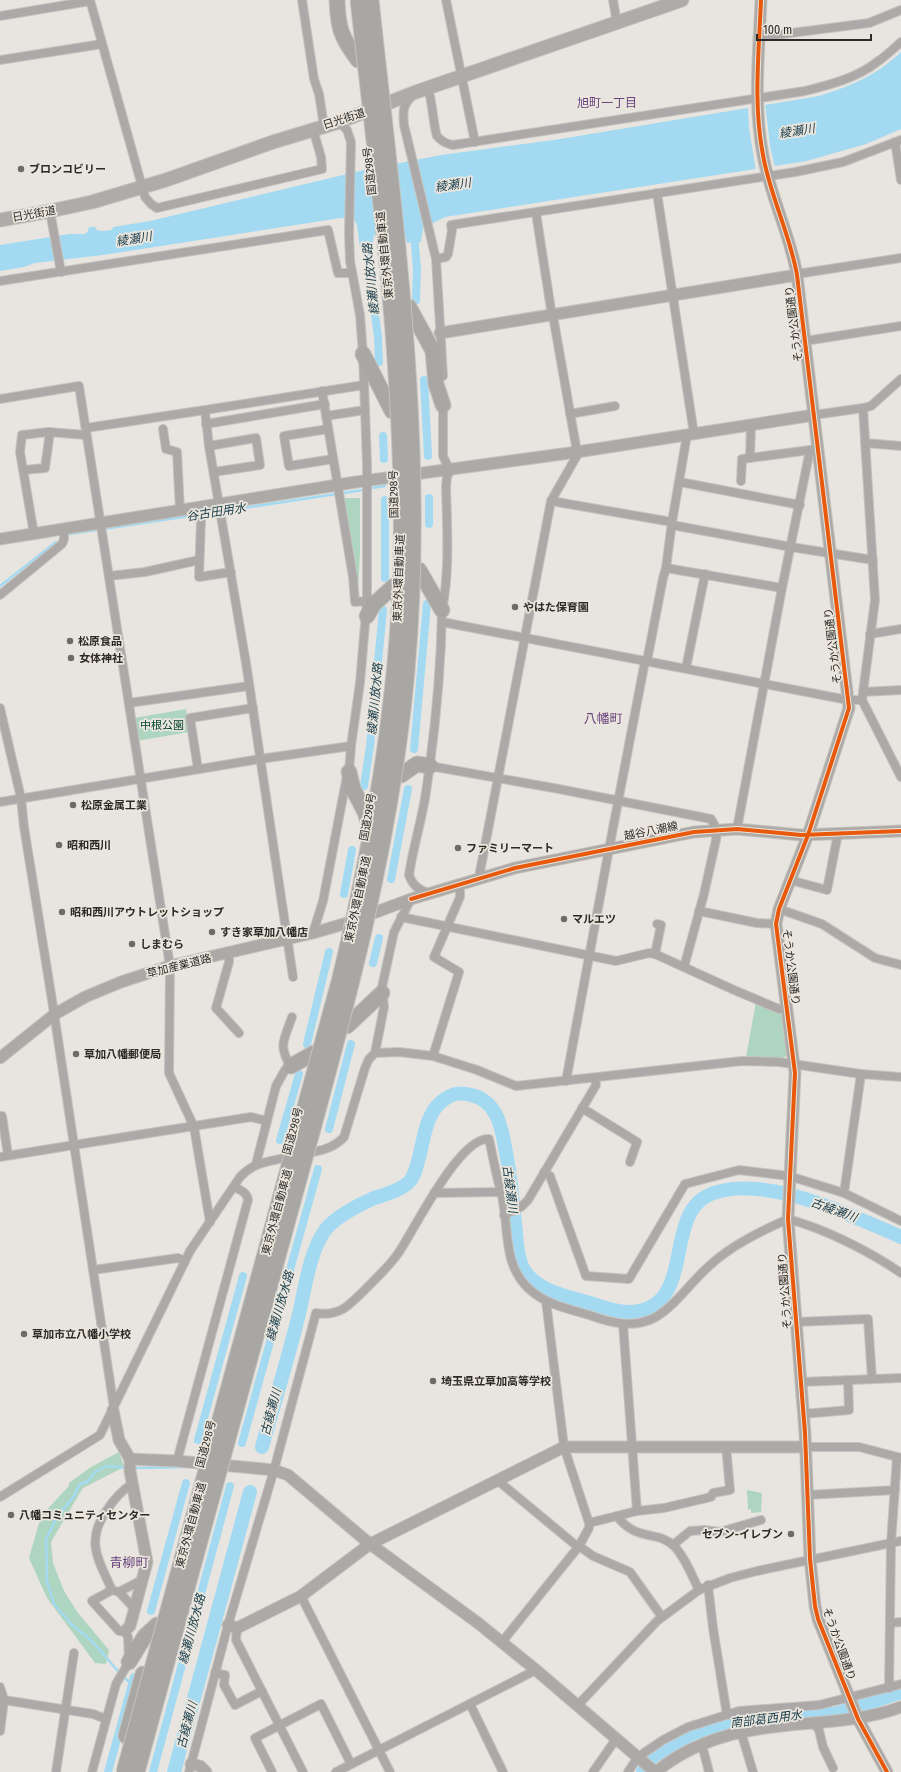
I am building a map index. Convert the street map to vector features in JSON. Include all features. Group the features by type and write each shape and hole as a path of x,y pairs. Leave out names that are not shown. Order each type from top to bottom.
{"highway":[{"path":"337,0 340,30 345,43 358,60"},
{"name":"国道298号","path":"117,1772 314,1053 347,922 368,822 383,723 394,586 394,478 392,411 379,250 352,0"},
{"name":"東京外環自動車道","path":"124,1772 340,978 368,851 384,758 391,703 398,619 401,568 401,469 391,306 358,0"},
{"name":"東京外環自動車道","path":"137,1772 345,1012 379,861 396,765 411,620 414,567 411,418 402,305 371,0"},
{"path":"143,1772 347,1026 375,912 401,775 411,689 419,570 420,475 415,369 377,0"},
{"path":"409,307 433,351 435,378 443,405"},
{"path":"363,354 392,411"},
{"path":"419,570 442,616"},
{"path":"367,616 374,604 394,586"},
{"path":"401,775 417,764 430,766"},
{"path":"349,772 353,788 365,812 368,822"},
{"path":"347,1026 382,993"},
{"path":"291,1066 314,1053"},
{"path":"129,1662 145,1636 157,1625"}],"main road":[{"name":"日光街道","path":"0,220 92,202 143,187 339,122 422,90 682,0"}],"street":[{"path":"0,6 1,16 90,1 145,197 150,204 157,208 314,172 322,168 318,128 319,94 313,72 302,0"},
{"path":"446,0 475,142"},
{"path":"613,0 617,23"},
{"name":"そうか公園通り","path":"761,0 756,101 760,140 767,174 788,238 797,274 814,414 814,449 830,553 848,700 848,712 808,835 779,909 776,924 794,1063 795,1089 788,1215 806,1447 810,1559 815,1606 818,1619 850,1700 886,1772"},
{"path":"760,38 868,23 901,10"},
{"path":"428,893 412,884 409,875 426,793 437,699 447,537 446,486 450,471 443,456 443,405 436,259 434,245 404,125 403,110 406,103 422,90 432,99 436,135 448,145 475,142 756,101 805,91 847,78 876,63 901,42"},
{"path":"0,60 102,44"},
{"path":"313,933 324,901 346,781 349,772 367,616 368,482 363,354 360,315 352,273 349,232 350,136 347,130 339,122"},
{"path":"436,259 446,257 448,254 452,230 451,225 657,194 843,162 898,141 901,180"},
{"path":"566,1081 618,800 666,568 672,524 691,434 657,194"},
{"path":"50,211 61,272"},
{"path":"479,877 551,501 578,452 570,414 536,213"},
{"path":"0,281 328,230 338,273 352,273"},
{"path":"440,333 553,316 797,274 901,258"},
{"path":"805,341 901,326"},
{"path":"0,539 338,485 450,471 814,414 863,408 871,406 901,379"},
{"path":"34,534 20,452 22,435 50,432 86,431 205,410 364,385"},
{"path":"0,399 79,386 170,966 169,1072 194,1127 210,1222"},
{"path":"322,391 353,577 355,602 367,601"},
{"path":"206,424 324,404"},
{"path":"570,414 615,406"},
{"path":"863,408 875,600 863,696 901,776"},
{"path":"205,410 209,446 253,708 293,977"},
{"path":"326,416 365,410"},
{"path":"750,458 751,425"},
{"path":"163,429 166,449 177,452 180,511"},
{"path":"328,429 284,436 289,466 333,459"},
{"path":"24,470 45,468 50,432"},
{"path":"209,446 256,438 260,464 214,472"},
{"path":"865,443 901,446"},
{"path":"737,829 782,588 814,449 742,459 741,481"},
{"path":"680,482 800,505"},
{"path":"551,501 791,548 873,560"},
{"path":"201,520 199,577 231,572"},
{"path":"0,595 62,544 64,539 64,529"},
{"path":"109,576 145,572 199,560"},
{"path":"666,568 782,588"},
{"path":"686,668 705,574"},
{"path":"442,616 524,638 848,700 901,690"},
{"path":"870,634 901,629"},
{"path":"129,703 249,686"},
{"path":"0,708 21,798 27,849 54,1014 119,1440 130,1459 132,1484 147,1562 130,1626 125,1631 119,1631 92,1601 142,1580"},
{"path":"198,769 190,718 253,708"},
{"path":"0,802 260,759 351,746"},
{"path":"430,766 618,800 711,819 717,830 715,847 684,967"},
{"name":"越谷八潮線","path":"375,912 479,877 515,868 694,832 737,829 808,835 901,830"},
{"path":"790,880 827,890 838,833"},
{"path":"433,1056 459,972 434,957 460,897 460,883"},
{"path":"0,1497 100,1435 114,1409 184,1261 247,1169 256,1164 330,1148 344,1137 365,1068 369,1059 375,1053 383,1013 382,987 394,932 400,917 411,899"},
{"path":"779,909 822,924 875,958 901,964"},
{"path":"699,911 758,923 776,924"},
{"name":"草加産業道路","path":"0,1058 54,1014 99,991 170,966 287,940 313,933 375,912"},
{"path":"400,917 616,961 649,953 656,954 779,1009 787,1008"},
{"path":"656,954 661,925 657,924"},
{"path":"229,953 229,962 216,1008 239,1033"},
{"path":"256,1164 279,1078 285,1070 291,1066 284,1057 283,1050 292,1017"},
{"path":"375,1053 399,1052 433,1056 477,1070 516,1086 742,1061 794,1063 861,1074 901,1077"},
{"path":"844,1193 861,1074"},
{"path":"506,1214 521,1207 528,1200 596,1085 595,1078"},
{"path":"582,1108 637,1142 630,1162"},
{"path":"0,1116 2,1116 4,1156 252,1117 267,1120"},
{"path":"206,1772 200,1766 190,1768 215,1673 233,1626 316,1313 322,1315 343,1308 397,1256 434,1193 462,1155 484,1139 489,1139 506,1214 511,1263 519,1278 529,1289 546,1301 606,1321 623,1324 640,1323 656,1316 675,1303 709,1266 725,1253 788,1215 825,1232 889,1265 901,1273"},
{"path":"544,1172 550,1176 586,1276 629,1280 687,1183 739,1170 789,1179 844,1193 901,1221"},
{"path":"177,1461 248,1200 248,1196 243,1191 234,1187"},
{"path":"434,1193 501,1192"},
{"path":"93,1270 178,1258 184,1261"},
{"path":"502,1642 578,1547 590,1528 564,1447 546,1301"},
{"path":"796,1322 868,1319 872,1379"},
{"path":"623,1324 637,1511"},
{"path":"801,1382 901,1378"},
{"path":"803,1414 849,1410 848,1380"},
{"path":"588,1522 637,1511 664,1508 711,1497 714,1493 730,1490 726,1446"},
{"path":"233,1626 301,1596 370,1544 564,1447 859,1447 899,1458 890,1543 889,1594 891,1623 889,1688"},
{"path":"130,1459 177,1461 274,1470 294,1479 370,1544 502,1642 654,1771 688,1750 741,1732 760,1728 814,1724 858,1717 901,1707"},
{"path":"497,1480 578,1547 593,1556 630,1572 662,1617"},
{"path":"132,1484 123,1489 102,1516 95,1531 95,1543 99,1562 116,1591 134,1608"},
{"path":"807,1495 895,1490"},
{"path":"617,1516 624,1526 630,1530 645,1536 663,1540 673,1545 681,1554 699,1590"},
{"path":"673,1545 690,1531 704,1530 720,1532 757,1521"},
{"path":"578,1705 662,1617 708,1585 730,1578 810,1559 901,1541"},
{"path":"708,1585 713,1628 727,1715"},
{"path":"301,1596 390,1772"},
{"path":"891,1623 901,1622"},
{"path":"233,1626 236,1640 280,1724 303,1772"},
{"path":"92,1772 116,1684 129,1662 128,1637 125,1631"},
{"path":"56,1772 74,1653"},
{"path":"336,1772 536,1670"},
{"path":"215,1673 225,1675 224,1685 235,1705 262,1691"},
{"path":"628,1772 640,1758 678,1732 688,1727 727,1715 758,1709 800,1707 850,1700 901,1684"},
{"path":"0,1687 4,1700 0,1731"},
{"path":"4,1700 93,1714 106,1719"},
{"path":"272,1772 255,1738 321,1704 351,1764"},
{"path":"470,1704 504,1772"},
{"path":"814,1724 819,1730 823,1747 833,1768"},
{"path":"741,1732 753,1772"},
{"path":"593,1772 616,1739"},
{"path":"702,1745 709,1772"}],"green space":[{"path":"344,498 360,498 358,595"},
{"name":"中根公園","path":"186,709 189,732 137,741 134,718"},
{"path":"756,1002 783,1013 788,1053 784,1058 746,1057"},
{"path":"119,1452 124,1467 83,1488 51,1542 53,1563 64,1591 78,1613 109,1650 106,1664 95,1663 47,1598 29,1558 41,1516 69,1486 69,1483 91,1467"},
{"path":"747,1490 762,1493 761,1512 751,1513 751,1509 748,1510"}],"water":[{"name":"綾瀬川","path":"901,52 901,129 866,144 807,161 445,217 423,228 421,242 407,243 404,232 374,235 372,248 360,248 357,225 354,219 341,218 103,255 35,263 24,267 0,271 0,245 69,234 85,234 89,227 95,227 97,230 102,231 112,230 113,227 150,221 364,170 441,155 554,140 819,96 863,79 882,68"}],"pier":[{"path":"765,103 770,146 775,168 756,171 749,128 748,106"}],"waterway":[{"name":"綾瀬川放水路","path":"414,233 417,269 416,300"},
{"name":"綾瀬川放水路","path":"366,237 378,337 379,362"},
{"name":"綾瀬川放水路","path":"424,380 428,456"},
{"name":"綾瀬川放水路","path":"383,436 384,459"},
{"name":"谷古田用水","path":"372,488 385,486"},
{"name":"谷古田用水","path":"70,534 363,490"},
{"name":"綾瀬川放水路","path":"429,498 429,524"},
{"name":"綾瀬川放水路","path":"385,500 385,578"},
{"name":"谷古田用水","path":"0,586 56,542"},
{"name":"綾瀬川放水路","path":"414,749 427,604"},
{"name":"綾瀬川放水路","path":"364,786 370,746 383,610"},
{"name":"綾瀬川放水路","path":"391,879 408,789"},
{"name":"綾瀬川放水路","path":"344,894 352,850"},
{"name":"綾瀬川放水路","path":"373,963 379,938"},
{"name":"綾瀬川放水路","path":"307,1044 329,952"},
{"name":"綾瀬川放水路","path":"329,1129 351,1044"},
{"name":"綾瀬川放水路","path":"280,1140 299,1074"},
{"name":"古綾瀬川","path":"262,1447 294,1334 308,1272 315,1248 320,1238 335,1220 372,1199 400,1189 410,1181 414,1175 424,1134 434,1110 439,1104 454,1094 475,1096 489,1105 496,1115 502,1130 508,1166 519,1258 528,1276 552,1292 618,1311 628,1312 649,1308 663,1297 671,1282 677,1263 685,1225 693,1209 705,1197 726,1190 750,1188 776,1192 804,1199 857,1218 901,1237"},
{"name":"綾瀬川放水路","path":"242,1443 318,1169"},
{"name":"綾瀬川放水路","path":"198,1440 243,1276"},
{"path":"128,1468 107,1466 95,1472 88,1481 79,1485 74,1496 57,1517 46,1539 47,1581 54,1604 72,1625 91,1640 123,1677 132,1684"},
{"path":"133,1468 188,1467"},
{"name":"綾瀬川放水路","path":"151,1611 186,1483"},
{"name":"綾瀬川放水路","path":"153,1772 230,1486"},
{"name":"古綾瀬川","path":"174,1772 250,1492"},
{"name":"綾瀬川放水路","path":"108,1772 134,1677"},
{"name":"南部葛西用水","path":"643,1772 652,1757 692,1734 730,1722 809,1713 835,1714 901,1692"}],"cycle path":[{"path":"761,0 757,97 760,136 766,170 790,245 797,275 849,708 808,835 779,909 776,924 795,1073 788,1219 805,1433 810,1559 815,1606 818,1619 858,1719 887,1772"},
{"path":"411,899 515,868 694,832 737,829 801,835 901,831"}],"place":[{"name":"ブロンコビリー","path":"21,169"},
{"name":"やはた保育園","path":"515,607"},
{"name":"松原食品","path":"70,641"},
{"name":"女体神社","path":"71,658"},
{"name":"松原金属工業","path":"73,805"},
{"name":"昭和西川","path":"59,845"},
{"name":"ファミリーマート","path":"458,848"},
{"name":"昭和西川アウトレットショップ","path":"62,912"},
{"name":"マルエツ","path":"564,919"},
{"name":"すき家草加八幡店","path":"212,932"},
{"name":"しまむら","path":"132,944"},
{"name":"草加八幡郵便局","path":"76,1054"},
{"name":"草加市立八幡小学校","path":"24,1334"},
{"name":"埼玉県立草加高等学校","path":"433,1381"},
{"name":"八幡コミュニティセンター","path":"11,1515"},
{"name":"セブン-イレブン","path":"791,1534"}],"district":[{"name":"旭町一丁目","path":"607,103"},
{"name":"八幡町","path":"603,718"},
{"name":"青柳町","path":"129,1562"}]}
